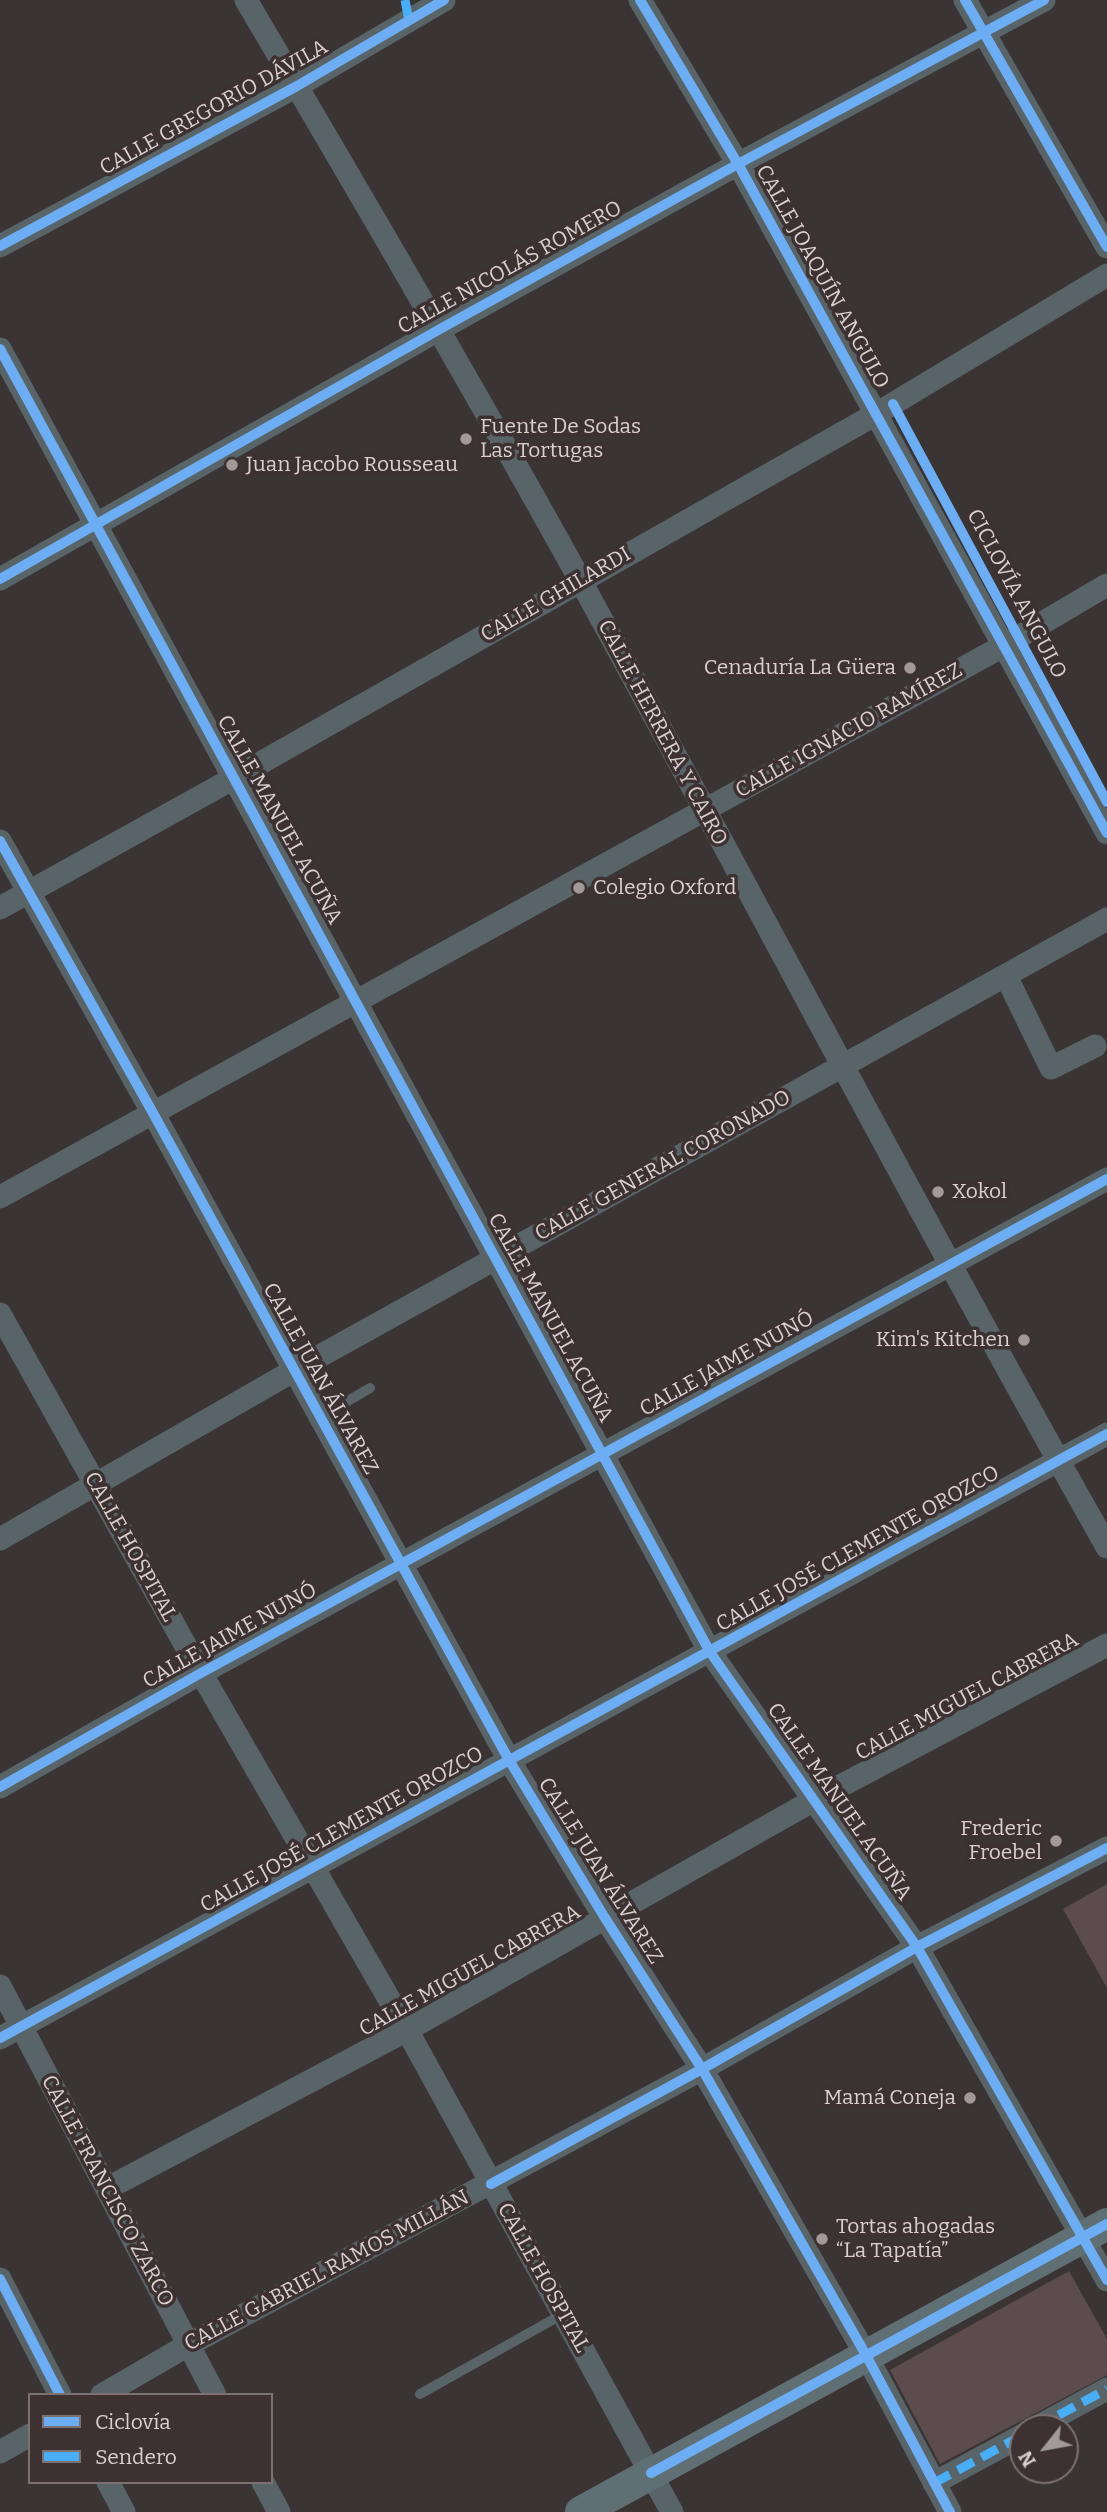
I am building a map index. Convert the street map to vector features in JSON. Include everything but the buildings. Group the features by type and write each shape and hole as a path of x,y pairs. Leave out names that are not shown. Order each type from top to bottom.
{"street":[{"name":"CALLE HERRERA Y CAIRO","path":"246,0 440,329 1107,1547"},
{"name":"CALLE GREGORIO DÁVILA","path":"0,246 297,86 407,10 444,0"},
{"name":"CALLE JOAQUÍN ANGULO","path":"640,0 738,164 1107,833"},
{"path":"965,0 1107,247"},
{"name":"CALLE NICOLÁS ROMERO","path":"0,579 440,329 738,164 1044,0"},
{"name":"CALLE GHILARDI","path":"0,908 877,414 1107,275"},
{"name":"CALLE MANUEL ACUÑA","path":"0,349 710,1652 917,1947 1095,2230 1107,2280"},
{"name":"CALLE IGNACIO RAMÍREZ","path":"0,1197 1005,645 1107,584"},
{"name":"CALLE JUAN ÁLVAREZ","path":"0,841 509,1760 605,1919 702,2069 866,2355 950,2512"},
{"name":"CALLE GENERAL CORONADO","path":"0,1539 293,1371 1107,919"},
{"path":"1006,976 1051,1068 1095,1046"},
{"name":"CALLE JAIME NUNÓ","path":"0,1787 951,1262 1107,1179"},
{"name":"CALLE HOSPITAL","path":"0,1314 201,1674 407,2029 672,2512"},
{"name":"CALLE JOSÉ CLEMENTE OROZCO","path":"0,2038 1107,1434"},
{"name":"CALLE MIGUEL CABRERA","path":"108,2188 407,2029 814,1800 1107,1645"},
{"name":"CALLE GABRIEL RAMOS MILLÁN","path":"105,2393 188,2345 702,2069 917,1947 1107,1848"},
{"name":"CALLE FRANCISCO ZARCO","path":"0,1986 214,2393"},
{"path":"581,2512 1095,2230"},
{"path":"1,2285 59,2393"},
{"path":"1061,2414 1107,2389"},
{"path":"0,2452 28,2436"},
{"path":"934,2483 1009,2443"},
{"path":"109,2484 124,2512"},
{"path":"264,2484 279,2512"}],"lane":[{"path":"319,1418 370,1388"},
{"path":"420,2394 563,2314"}],"marked path":[{"path":"405,0 409,21"},
{"path":"1061,2414 1107,2389"},
{"path":"934,2483 1009,2443"}],"cycle path":[{"path":"0,246 297,86 444,0"},
{"path":"640,0 738,164 1107,833"},
{"path":"965,0 1107,247"},
{"path":"0,579 440,329 738,164 1044,0"},
{"path":"0,349 710,1652 917,1947 1107,2280"},
{"name":"CICLOVÍA ANGULO","path":"893,404 1107,802"},
{"path":"0,841 509,1760 605,1918 702,2069 866,2355 950,2512"},
{"path":"0,1787 201,1673 1107,1179"},
{"path":"0,2038 1107,1434"},
{"path":"491,2184 917,1947 1107,1848"},
{"path":"651,2473 1107,2224"},
{"path":"0,2279 59,2393"}],"place":[{"name":"Fuente De Sodas Las Tortugas","path":"466,439"},
{"name":"Juan Jacobo Rousseau","path":"232,465"},
{"name":"Cenaduría La Güera","path":"910,668"},
{"name":"Colegio Oxford","path":"579,888"},
{"name":"Xokol","path":"938,1192"},
{"name":"Kim's Kitchen","path":"1024,1340"},
{"name":"Frederic Froebel","path":"1056,1841"},
{"name":"Mamá Coneja","path":"970,2098"},
{"name":"Tortas ahogadas “La Tapatía”","path":"822,2239"}]}
